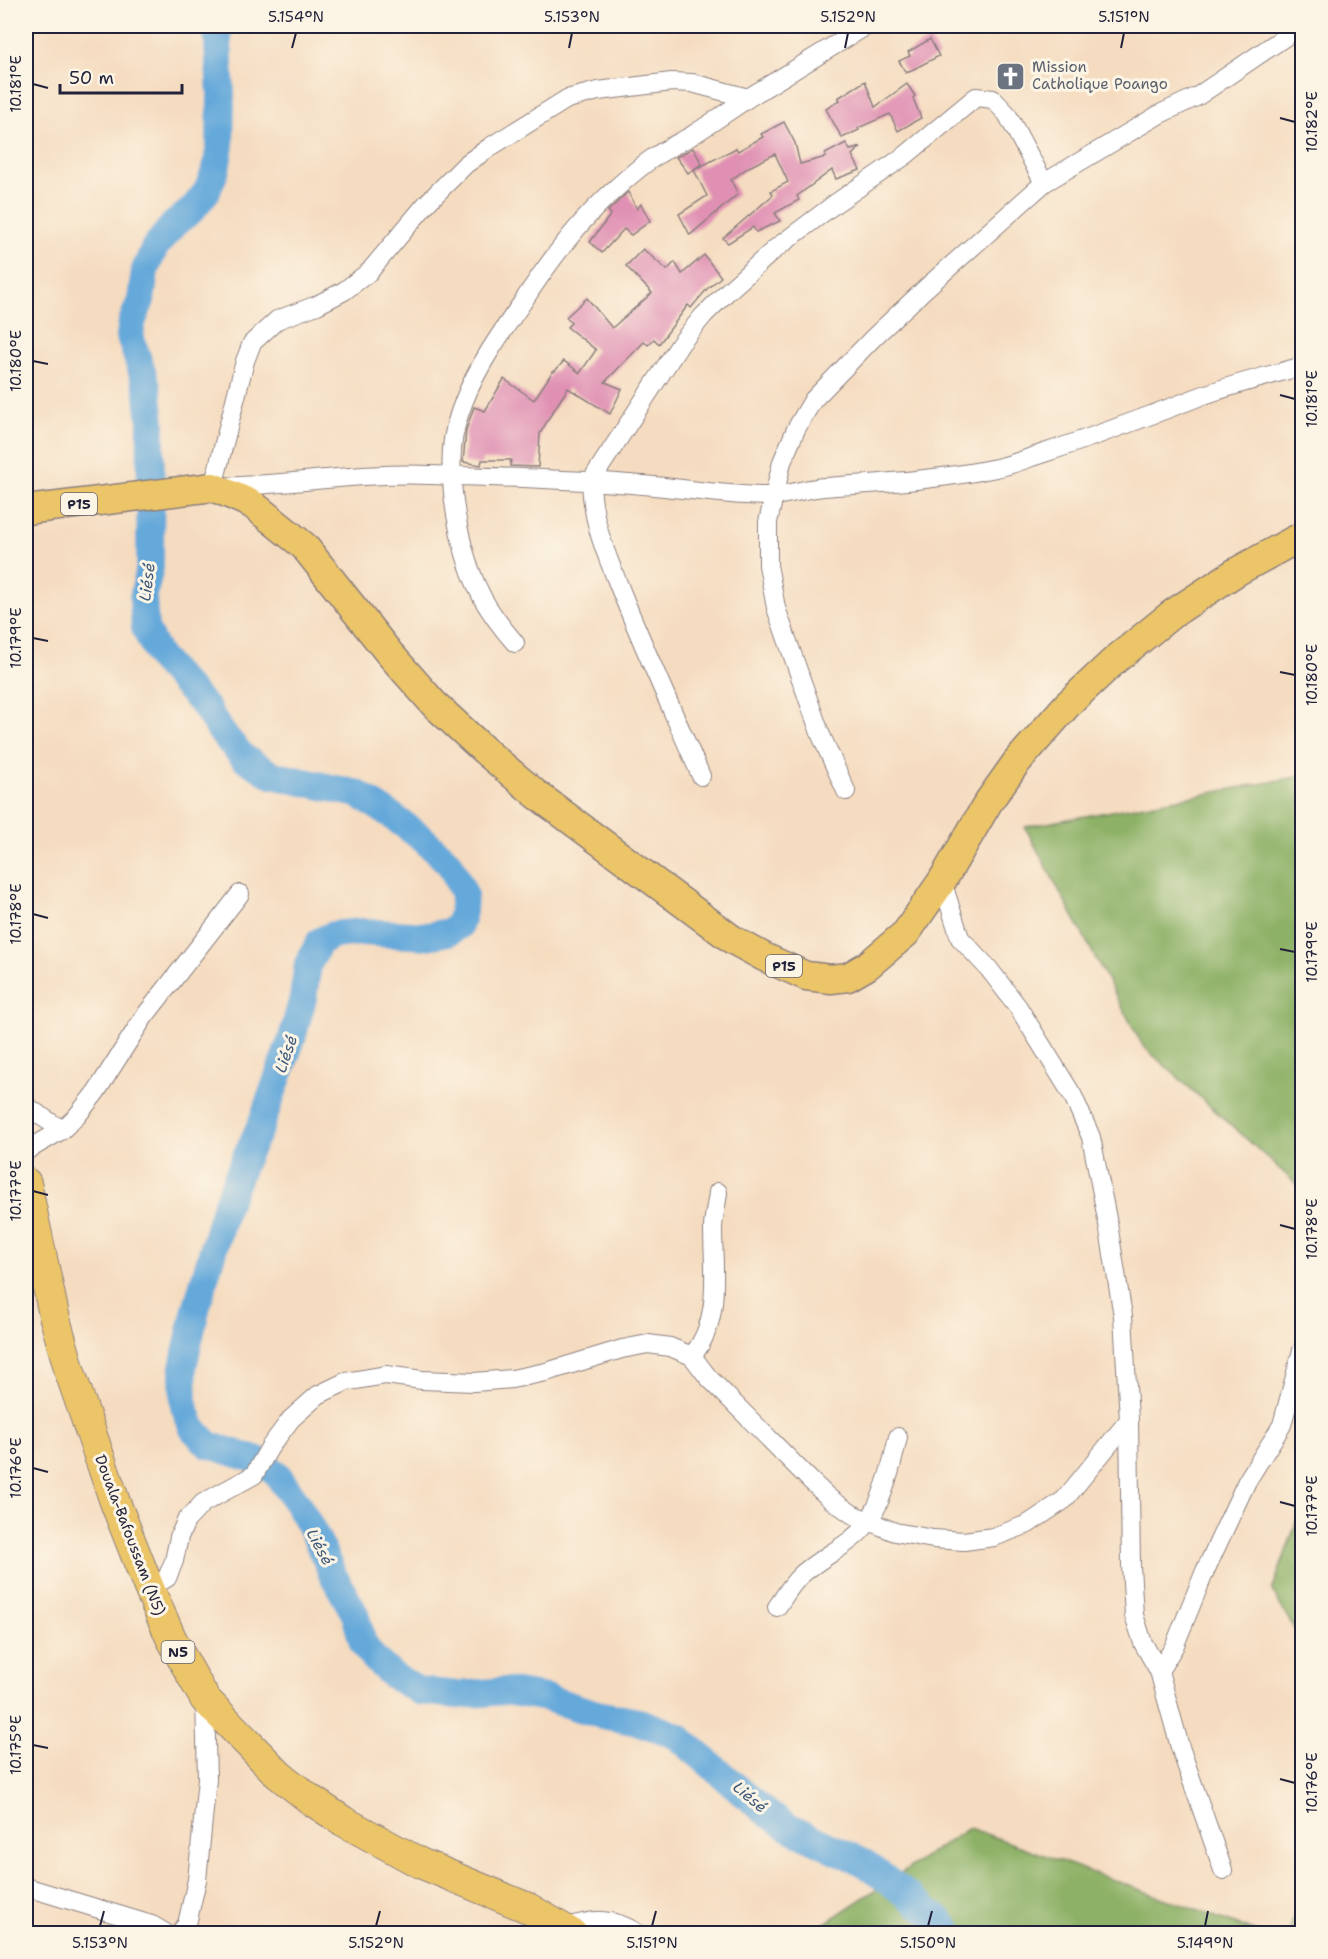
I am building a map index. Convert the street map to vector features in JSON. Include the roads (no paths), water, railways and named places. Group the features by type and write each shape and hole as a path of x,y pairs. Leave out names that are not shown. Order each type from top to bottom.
{"highway":[{"name":"Douala-Bafoussam (N5)","path":"26,1183 54,1314 70,1372 115,1502 171,1638 205,1699 279,1775 343,1821 420,1863 528,1908 568,1931"}],"main road":[{"name":"P15","path":"26,510 213,486 252,504 304,546 404,670 435,704 536,794 733,940 806,976 831,980 848,977 867,966 906,933 942,881 989,801 1016,763 1067,705 1115,660 1172,614 1236,572 1302,536"}],"street":[{"path":"515,643 497,622 470,568 454,503 452,476 452,448 456,423 464,399 493,345 536,281 575,229 612,191 657,155 866,26"},
{"path":"846,791 820,733 776,608 768,565 768,522 782,462 796,429 813,400 874,337 926,288 1044,183 1135,128 1198,96 1301,26"},
{"path":"748,98 692,83 672,82 598,91 567,99 466,164 427,203 369,272 344,291 317,305 277,320 252,344 245,362 213,486 256,486 371,475 452,476 591,481 724,494 773,496 821,487 868,485 998,468 1089,439 1205,395 1302,366"},
{"path":"701,776 657,677 599,533 592,505 591,481 681,343 726,293 775,249 836,203 906,155 976,97 993,99 1007,114 1044,183"},
{"path":"942,881 960,938 989,969 1023,1016 1073,1096 1091,1137 1123,1316 1129,1420 1134,1615 1143,1643 1159,1671 1180,1747 1223,1870"},
{"path":"26,1150 62,1130 77,1116 96,1092 144,1017 240,894"},
{"path":"26,1106 62,1130"},
{"path":"692,1356 701,1344 709,1325 714,1299 713,1226 718,1191"},
{"path":"149,1588 167,1578 186,1521 203,1503 254,1475 270,1447 291,1419 318,1395 345,1382 386,1375 422,1380 474,1382 512,1379 546,1372 622,1349 648,1344 670,1347 692,1356 708,1377 829,1498 852,1514 895,1532 933,1539 964,1541 994,1538 1028,1524 1064,1500 1129,1420"},
{"path":"1159,1671 1174,1647 1205,1571 1247,1481 1282,1425 1302,1350"},
{"path":"777,1607 799,1577 850,1540 868,1521 890,1472 898,1437"},
{"path":"179,1934 187,1923 197,1880 207,1779 205,1699"},
{"path":"26,1887 152,1925 167,1934"},
{"path":"568,1931 598,1919 620,1924 639,1934"}],"waterway":[{"name":"Liésé","path":"217,26 221,95 220,145 216,169 207,191 192,210 174,224 155,247 145,270 141,300 132,322 130,336 147,387 151,422 150,567 143,598 145,628 159,657 205,707 222,733 244,758 272,775 358,794 423,839 450,864 464,894 459,926 449,932 427,936 362,932 333,935 320,941 308,964 303,998 292,1038 261,1125 225,1208 196,1309 183,1367 184,1406 193,1429 209,1445 260,1461 277,1474 315,1535 333,1575 355,1614 363,1643 374,1659 392,1675 419,1691 459,1695 505,1691 547,1698 597,1714 643,1723 677,1736 768,1814 788,1827 866,1864 939,1919 951,1934"}],"place":[{"name":"Mission Catholique Poango","path":"1011,76"}]}
